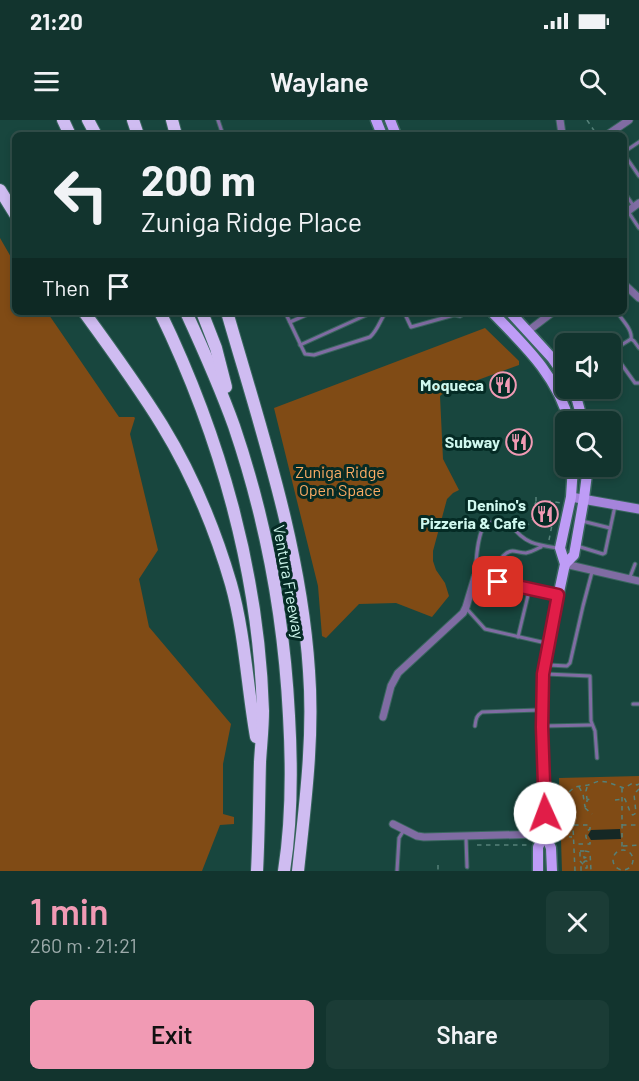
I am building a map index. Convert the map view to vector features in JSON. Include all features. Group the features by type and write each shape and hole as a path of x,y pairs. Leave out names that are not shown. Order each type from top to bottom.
{"highway":[{"path":"0,190 12,209"},
{"path":"86,315 163,427 196,488 213,531 241,626 251,709 260,759"},
{"path":"161,315 196,393 218,453 238,527 251,596 260,660 263,713 256,871"},
{"name":"Ventura Freeway","path":"187,315 233,424 267,542 275,584 288,691 291,762 284,871"},
{"path":"203,315 216,348 233,424"},
{"path":"228,315 281,499 303,608 309,673 310,739 307,793 298,871"}],"main road":[{"path":"495,315 542,366 565,411"},
{"path":"513,315 555,362"},
{"path":"552,871 551,848 545,834 543,669 565,564 560,548 571,477"},
{"path":"565,564 574,555 587,477"},
{"path":"538,871 538,847 545,834"}],"street":[{"path":"611,132 629,120"},
{"path":"627,287 639,298"},
{"path":"528,331 550,315"},
{"path":"566,500 584,498 639,509"},
{"path":"565,564 639,581"},
{"path":"383,717 398,673 456,620 466,607 475,577 558,595"},
{"path":"393,824 424,837 545,834"}],"lane":[{"path":"627,158 639,176"},
{"path":"631,209 639,228"},
{"path":"286,315 305,354 314,355 370,337 376,332 384,315"},
{"path":"290,322 307,315"},
{"path":"300,345 366,315"},
{"path":"405,315 411,327 451,315"},
{"path":"619,315 632,335 631,339 639,348"},
{"path":"621,345 631,339"},
{"path":"621,364 635,383 639,383"},
{"path":"576,545 604,554 616,505"},
{"path":"580,520 610,528"},
{"path":"475,577 477,549 482,530 489,522 511,525 523,538 540,546 560,548"},
{"path":"498,582 503,556 506,553 511,550 526,553 540,546"},
{"path":"630,579 635,564"},
{"path":"543,669 567,666 570,663 592,570"},
{"path":"518,637 529,589"},
{"path":"466,607 485,629 548,644"},
{"path":"543,669 590,676 591,721 595,731 597,758"},
{"path":"633,704 639,704"},
{"path":"475,726 478,714 482,711 542,710"},
{"path":"542,727 592,724"},
{"path":"397,871 399,838 404,830"},
{"path":"466,836 467,867"}],"path":[{"path":"536,497 541,507"},
{"path":"546,507 549,501 566,500"},
{"path":"541,507 555,510 549,540"},
{"path":"511,518 519,520 526,527 541,507"},
{"path":"591,871 574,851 575,814 568,795 572,789 599,781 622,788 627,788 633,783 639,784"},
{"path":"585,807 589,800 586,791 588,785"},
{"path":"578,787 583,794 585,807 592,814"},
{"path":"622,788 622,850"},
{"path":"615,800 625,800 633,815 636,813 634,794 639,789"},
{"path":"573,825 590,825 586,835 590,844 574,844"},
{"path":"622,825 639,825"},
{"path":"560,836 573,837"},
{"path":"477,845 529,846"},
{"path":"622,846 639,845"},
{"path":"622,850 629,851 633,860 631,866 622,871 613,862 614,855 622,850"},
{"path":"574,851 590,852 583,864 575,871"},
{"path":"582,851 583,864"},
{"path":"438,865 438,871"}],"green space":[{"path":"0,238 12,259 12,315 49,315 119,417 135,418 130,434 158,550 139,579 149,627 231,724 223,764 223,814 234,817 234,824 220,825 202,871 0,871"},
{"name":"Zuniga Ridge Open Space","path":"485,328 519,361 519,365 445,392 440,396 443,459 459,490 447,499 433,551 436,570 445,583 449,596 432,617 396,603 359,604 326,638 322,636 318,586 274,408"},
{"path":"639,776 639,871 562,871 559,778"}],"water":[{"path":"620,829 621,839 591,840 588,835 591,830"}],"place":[{"name":"Moqueca","path":"503,385"},
{"name":"Subway","path":"519,442"},
{"name":"Denino's Pizzeria & Cafe","path":"545,514"}],"route":[{"path":"498,582 558,595 543,674 545,813"}]}
